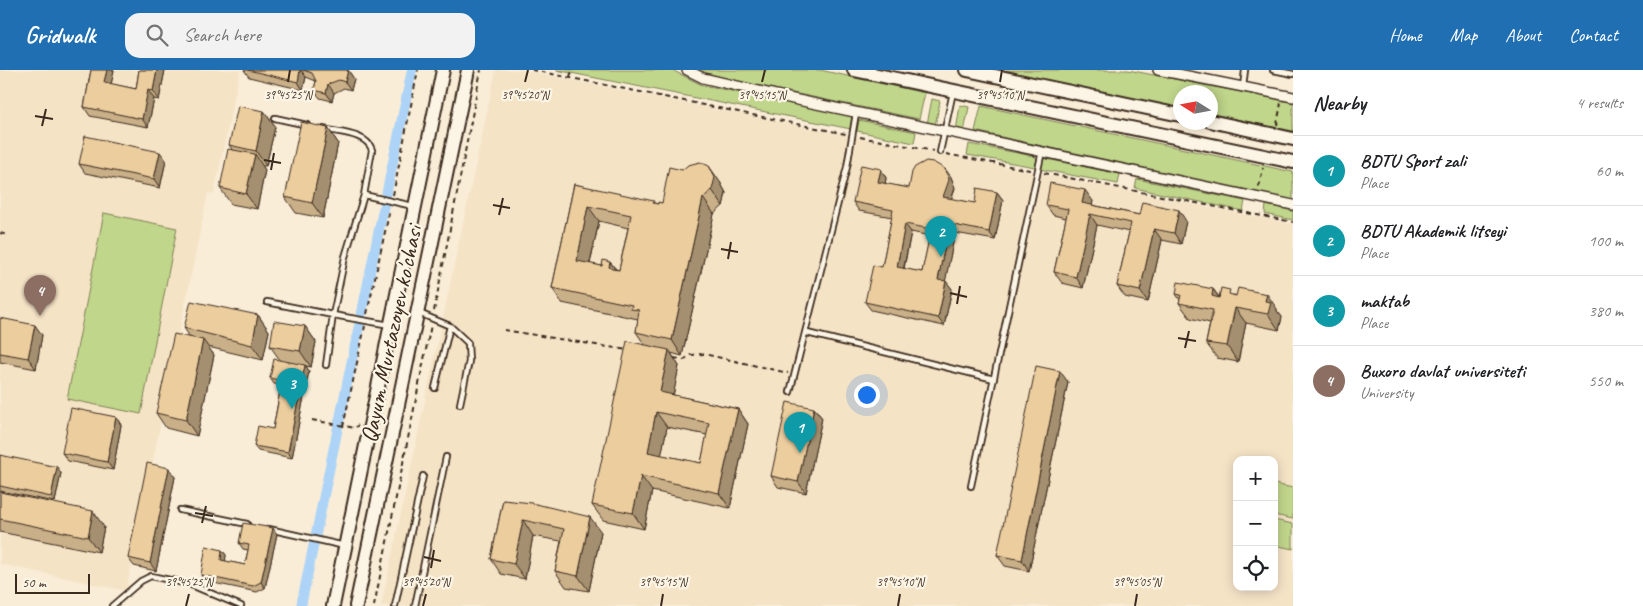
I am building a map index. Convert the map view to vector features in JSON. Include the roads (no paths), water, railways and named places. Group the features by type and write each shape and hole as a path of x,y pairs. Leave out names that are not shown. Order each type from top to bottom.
{"street":[{"name":"Qayum Murtazoyev ko'chasi","path":"333,606 340,545 370,420 443,70"},
{"name":"Qayum Murtazoyev ko'chasi","path":"356,606 468,70"},
{"path":"687,70 703,78 1293,205"},
{"path":"854,70 1293,162"},
{"path":"967,70 1002,74 1173,113"},
{"path":"1158,70 1293,97"},
{"path":"1218,123 1293,139"}],"lane":[{"path":"1243,87 1245,70"},
{"path":"1273,70 1293,74"},
{"path":"940,152 953,91"},
{"path":"790,392 807,333 847,167 856,112"},
{"path":"274,118 310,126"},
{"path":"319,128 363,138 371,145 372,150 364,195 345,257 326,365"},
{"path":"971,486 1042,151"},
{"path":"364,195 414,207"},
{"path":"267,302 390,325"},
{"path":"417,312 450,326 468,343 469,361 460,404"},
{"path":"435,388 450,326"},
{"path":"807,333 994,379"},
{"path":"415,606 446,457"},
{"path":"395,606 423,476"},
{"path":"180,510 257,526"},
{"path":"266,528 340,545"},
{"path":"112,606 141,581 151,576 189,584 241,606"}],"waterway":[{"path":"301,606 412,70"}],"place":[{"name":"BDTU Akademik litseyi","path":"941,257"},
{"name":"Buxoro davlat universiteti","path":"40,316"},
{"name":"maktab","path":"292,409"},
{"name":"BDTU Sport zali","path":"800,453"}]}
